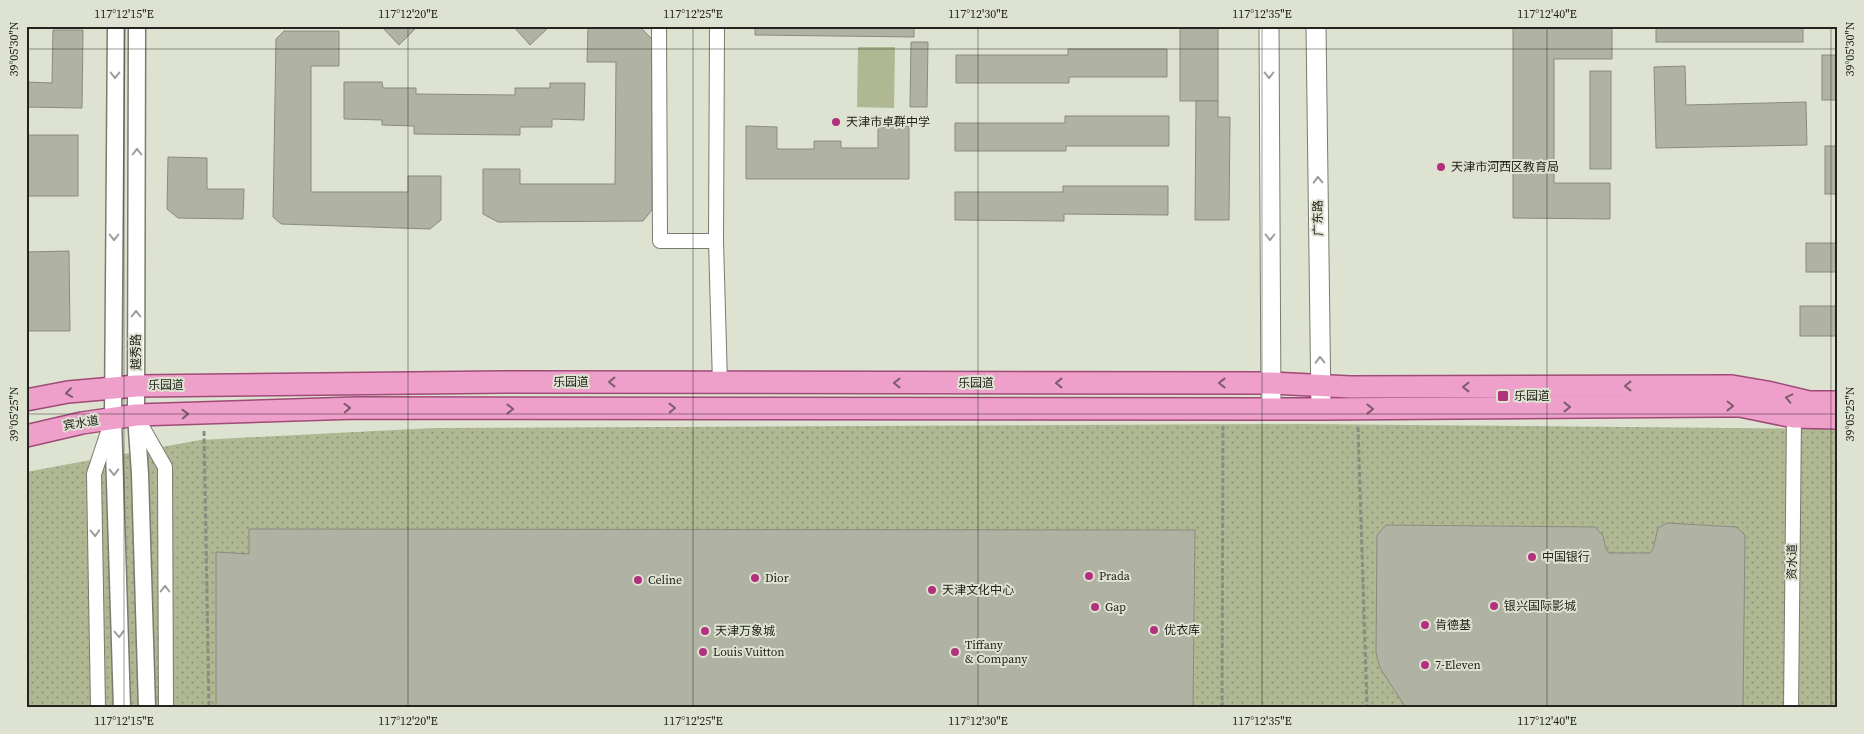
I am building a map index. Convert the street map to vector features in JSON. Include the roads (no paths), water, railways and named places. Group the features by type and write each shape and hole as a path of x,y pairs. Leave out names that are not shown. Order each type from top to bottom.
{"main road":[{"path":"1269,26 1271,408"},
{"name":"广东路","path":"1316,26 1321,409"},
{"name":"乐园道","path":"113,388 136,386 495,382 1271,383 1350,387 1732,386 1808,402 1838,402"},
{"path":"720,383 720,407"},
{"path":"26,400 68,392 113,388"},
{"name":"乐园道","path":"136,416 356,408 1357,409 1740,406 1794,417 1838,418"},
{"name":"宾水道","path":"26,436 65,426 136,416"}],"street":[{"name":"越秀路","path":"116,26 113,418 122,708"},
{"name":"越秀路","path":"137,26 136,416 140,474 147,708"},
{"path":"659,26 660,241 716,241"},
{"path":"717,26 716,241 720,383"},
{"path":"136,416 165,467 166,708"},
{"name":"资水道","path":"1790,708 1794,417"},
{"path":"98,708 94,474 113,418"}],"place":[{"name":"天津市卓群中学","path":"836,122"},
{"name":"天津市河西区教育局","path":"1441,167"},
{"name":"乐园道","path":"1503,396"},
{"name":"中国银行","path":"1532,557"},
{"name":"Prada","path":"1089,576"},
{"name":"Dior","path":"755,578"},
{"name":"Celine","path":"638,580"},
{"name":"天津文化中心","path":"932,590"},
{"name":"银兴国际影城","path":"1494,606"},
{"name":"Gap","path":"1095,607"},
{"name":"肯德基","path":"1425,625"},
{"name":"优衣库","path":"1154,630"},
{"name":"天津万象城","path":"705,631"},
{"name":"Louis Vuitton","path":"703,652"},
{"name":"Tiffany & Company","path":"955,652"},
{"name":"7-Eleven","path":"1425,665"}]}
